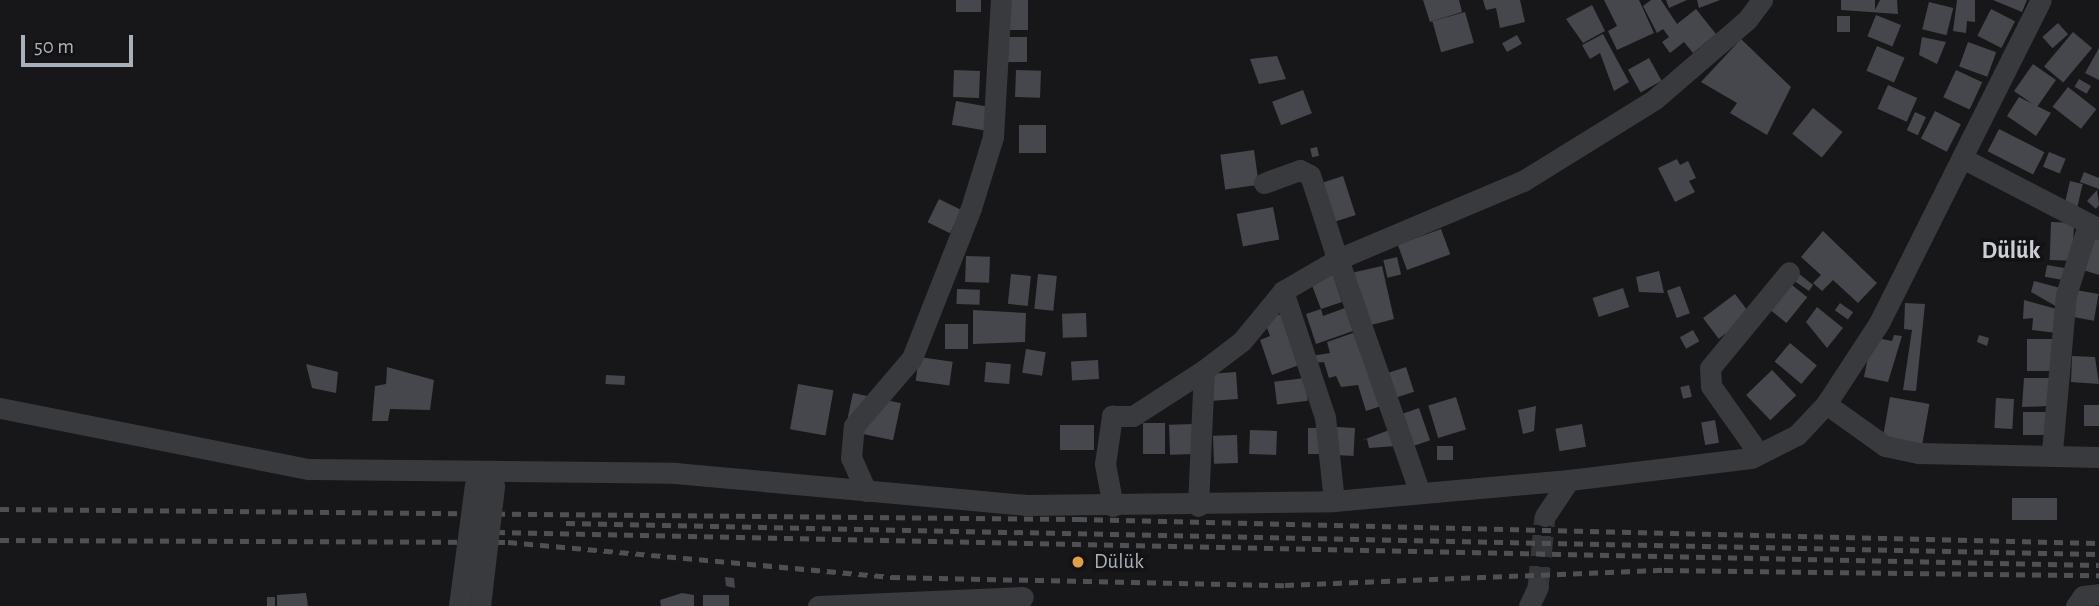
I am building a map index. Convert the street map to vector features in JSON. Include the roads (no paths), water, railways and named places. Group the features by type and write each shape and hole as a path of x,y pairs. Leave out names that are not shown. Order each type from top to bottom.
{"street":[{"path":"866,491 850,458 854,426 912,358 971,208 993,137 1001,0"},
{"path":"1113,506 1105,464 1112,416 1133,416 1204,370 1242,341 1283,291 1338,260 1534,174 1655,99 1747,20 1762,0"},
{"path":"0,408 309,469 484,479 675,473 1026,505 1198,506 1334,501 1569,480 1759,454 1797,435 1826,404 1879,323 1966,160 2041,0"},
{"path":"1966,160 2093,227 2066,295 2052,451"},
{"path":"1264,183 1300,170 1310,175 1420,493"},
{"path":"1759,454 1711,386 1710,368 1789,272"},
{"path":"1283,291 1325,417 1334,501"},
{"path":"1198,506 1204,370"},
{"path":"1826,404 1885,446 1919,453 2052,451 2099,457"},
{"path":"460,606 484,479"},
{"path":"480,606 484,479"},
{"path":"1545,516 1569,480"},
{"path":"2076,606 2083,596 2099,594"},
{"path":"818,606 1023,597"}],"tunnel":[{"path":"1538,587 1545,516"}],"railway":[{"path":"0,509 1078,519 2099,543"},
{"path":"566,523 2099,554"},
{"path":"496,532 2099,565"},
{"path":"0,540 508,542 891,577 1285,585 1664,570 2099,575"}],"place":[{"name":"Dülük","path":"1078,562"}],"district":[{"name":"Dülük","path":"2011,252"}]}
